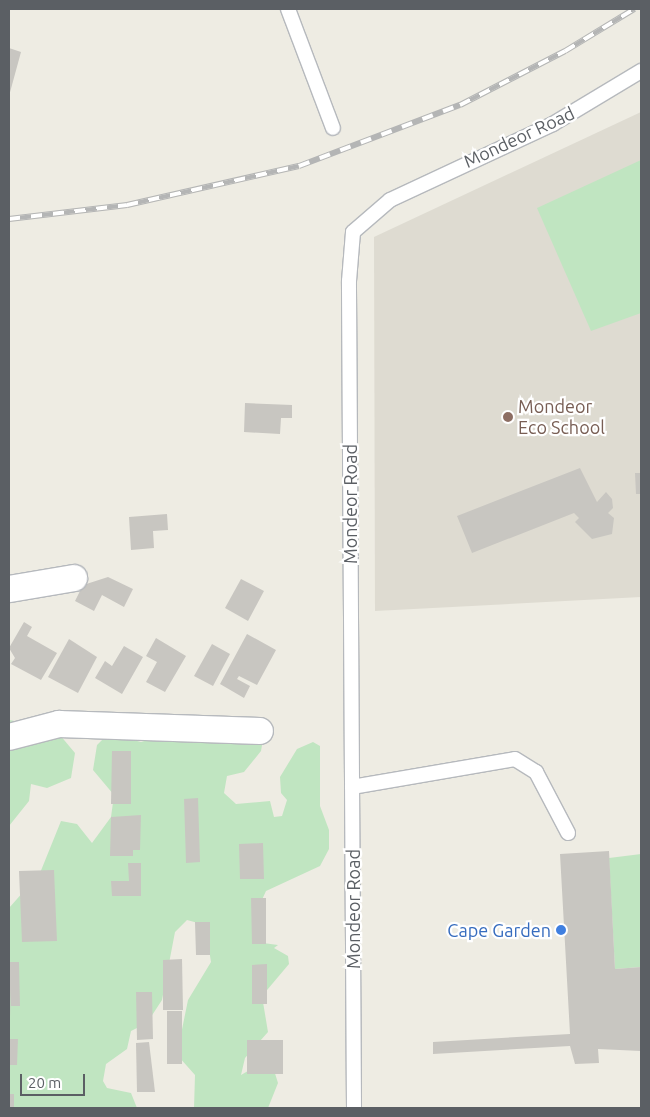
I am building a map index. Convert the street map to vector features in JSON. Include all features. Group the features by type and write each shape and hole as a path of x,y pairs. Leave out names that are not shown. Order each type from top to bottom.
{"street":[{"path":"9,589 74,578"},
{"path":"9,737 59,724 260,731"}],"lane":[{"path":"288,9 334,128"},
{"name":"Mondeor Road","path":"354,1108 349,281 353,232 390,200 554,124 641,71"},
{"path":"352,787 516,760 536,772 568,833"}],"shaded area":[{"name":"Mondeor Eco School","path":"641,112 641,597 375,611 374,237"}],"green space":[{"path":"641,160 641,313 591,331 537,208"},
{"path":"9,720 54,728 75,753 71,778 47,788 31,784 29,801 9,826"},
{"path":"264,733 261,751 244,772 227,776 224,793 236,804 270,801 274,817 282,816 287,800 281,793 280,777 297,749 313,742 320,746 320,806 329,830 329,849 320,866 266,891 255,915 263,943 278,945 274,948 288,956 289,964 262,996 268,1032 245,1058 241,1075 267,1060 273,1067 278,1083 268,1108 194,1108 195,1075 179,1057 178,1049 188,1000 211,962 207,937 198,923 187,920 175,932 162,1000 147,1023 131,1031 127,1049 106,1064 103,1081 107,1088 131,1093 137,1108 9,1108 9,908 40,873 61,821 77,824 92,843 111,817 114,795 93,770 97,745 103,739 118,736 141,742 157,737"},
{"path":"641,854 641,967 615,969 609,858"}],"building":[{"path":"9,48 21,52 9,96"},
{"path":"245,403 292,405 292,418 281,418 280,434 244,432"},
{"path":"580,468 597,502 606,492 612,499 613,508 608,513 614,518 612,534 592,539 575,522 579,518 574,513 472,553 457,516"},
{"path":"635,473 641,473 641,494 636,494"},
{"path":"167,514 168,530 153,531 154,548 131,550 129,517"},
{"path":"108,577 133,589 124,607 102,595 94,611 75,601 80,591 74,588"},
{"path":"241,579 264,591 248,621 225,608"},
{"path":"24,622 32,627 27,636 57,653 41,680 11,664 15,658 9,648"},
{"path":"247,634 276,650 257,685 239,676 237,679 250,686 244,698 220,684"},
{"path":"156,638 186,656 165,692 146,682 157,662 146,656"},
{"path":"69,639 97,657 78,693 48,677"},
{"path":"212,644 230,654 213,686 194,676"},
{"path":"124,646 143,657 122,694 95,678 105,661 112,666"},
{"path":"112,751 131,751 131,804 111,804"},
{"path":"198,798 200,862 186,863 184,799"},
{"path":"141,815 140,850 133,850 133,856 110,856 111,817"},
{"path":"263,843 264,879 240,879 239,844"},
{"path":"609,851 615,969 641,967 641,1051 598,1049 599,1063 575,1064 570,1046 433,1054 433,1042 570,1034 560,854"},
{"path":"128,863 141,863 141,896 112,896 111,881 129,881"},
{"path":"54,870 57,941 22,942 19,871"},
{"path":"251,898 266,898 266,944 252,944"},
{"path":"195,922 210,922 210,955 196,955"},
{"path":"182,959 183,1010 163,1010 163,960"},
{"path":"9,962 19,962 20,1006 11,1006 11,1017"},
{"path":"267,964 267,1004 252,1004 252,965"},
{"path":"136,992 152,992 153,1039 137,1040"},
{"path":"167,1011 182,1011 182,1064 167,1064"},
{"path":"9,1039 18,1039 17,1065 9,1065"},
{"path":"247,1040 283,1040 283,1074 247,1074"},
{"path":"149,1042 155,1092 137,1092 136,1043"},
{"path":"9,1094 14,1094 14,1108 9,1108"}],"railway":[{"path":"9,219 127,205 299,166 460,105 565,51 634,9"}],"place":[{"name":"Mondeor Eco School","path":"508,417"},
{"name":"Cape Garden","path":"561,930"}]}
